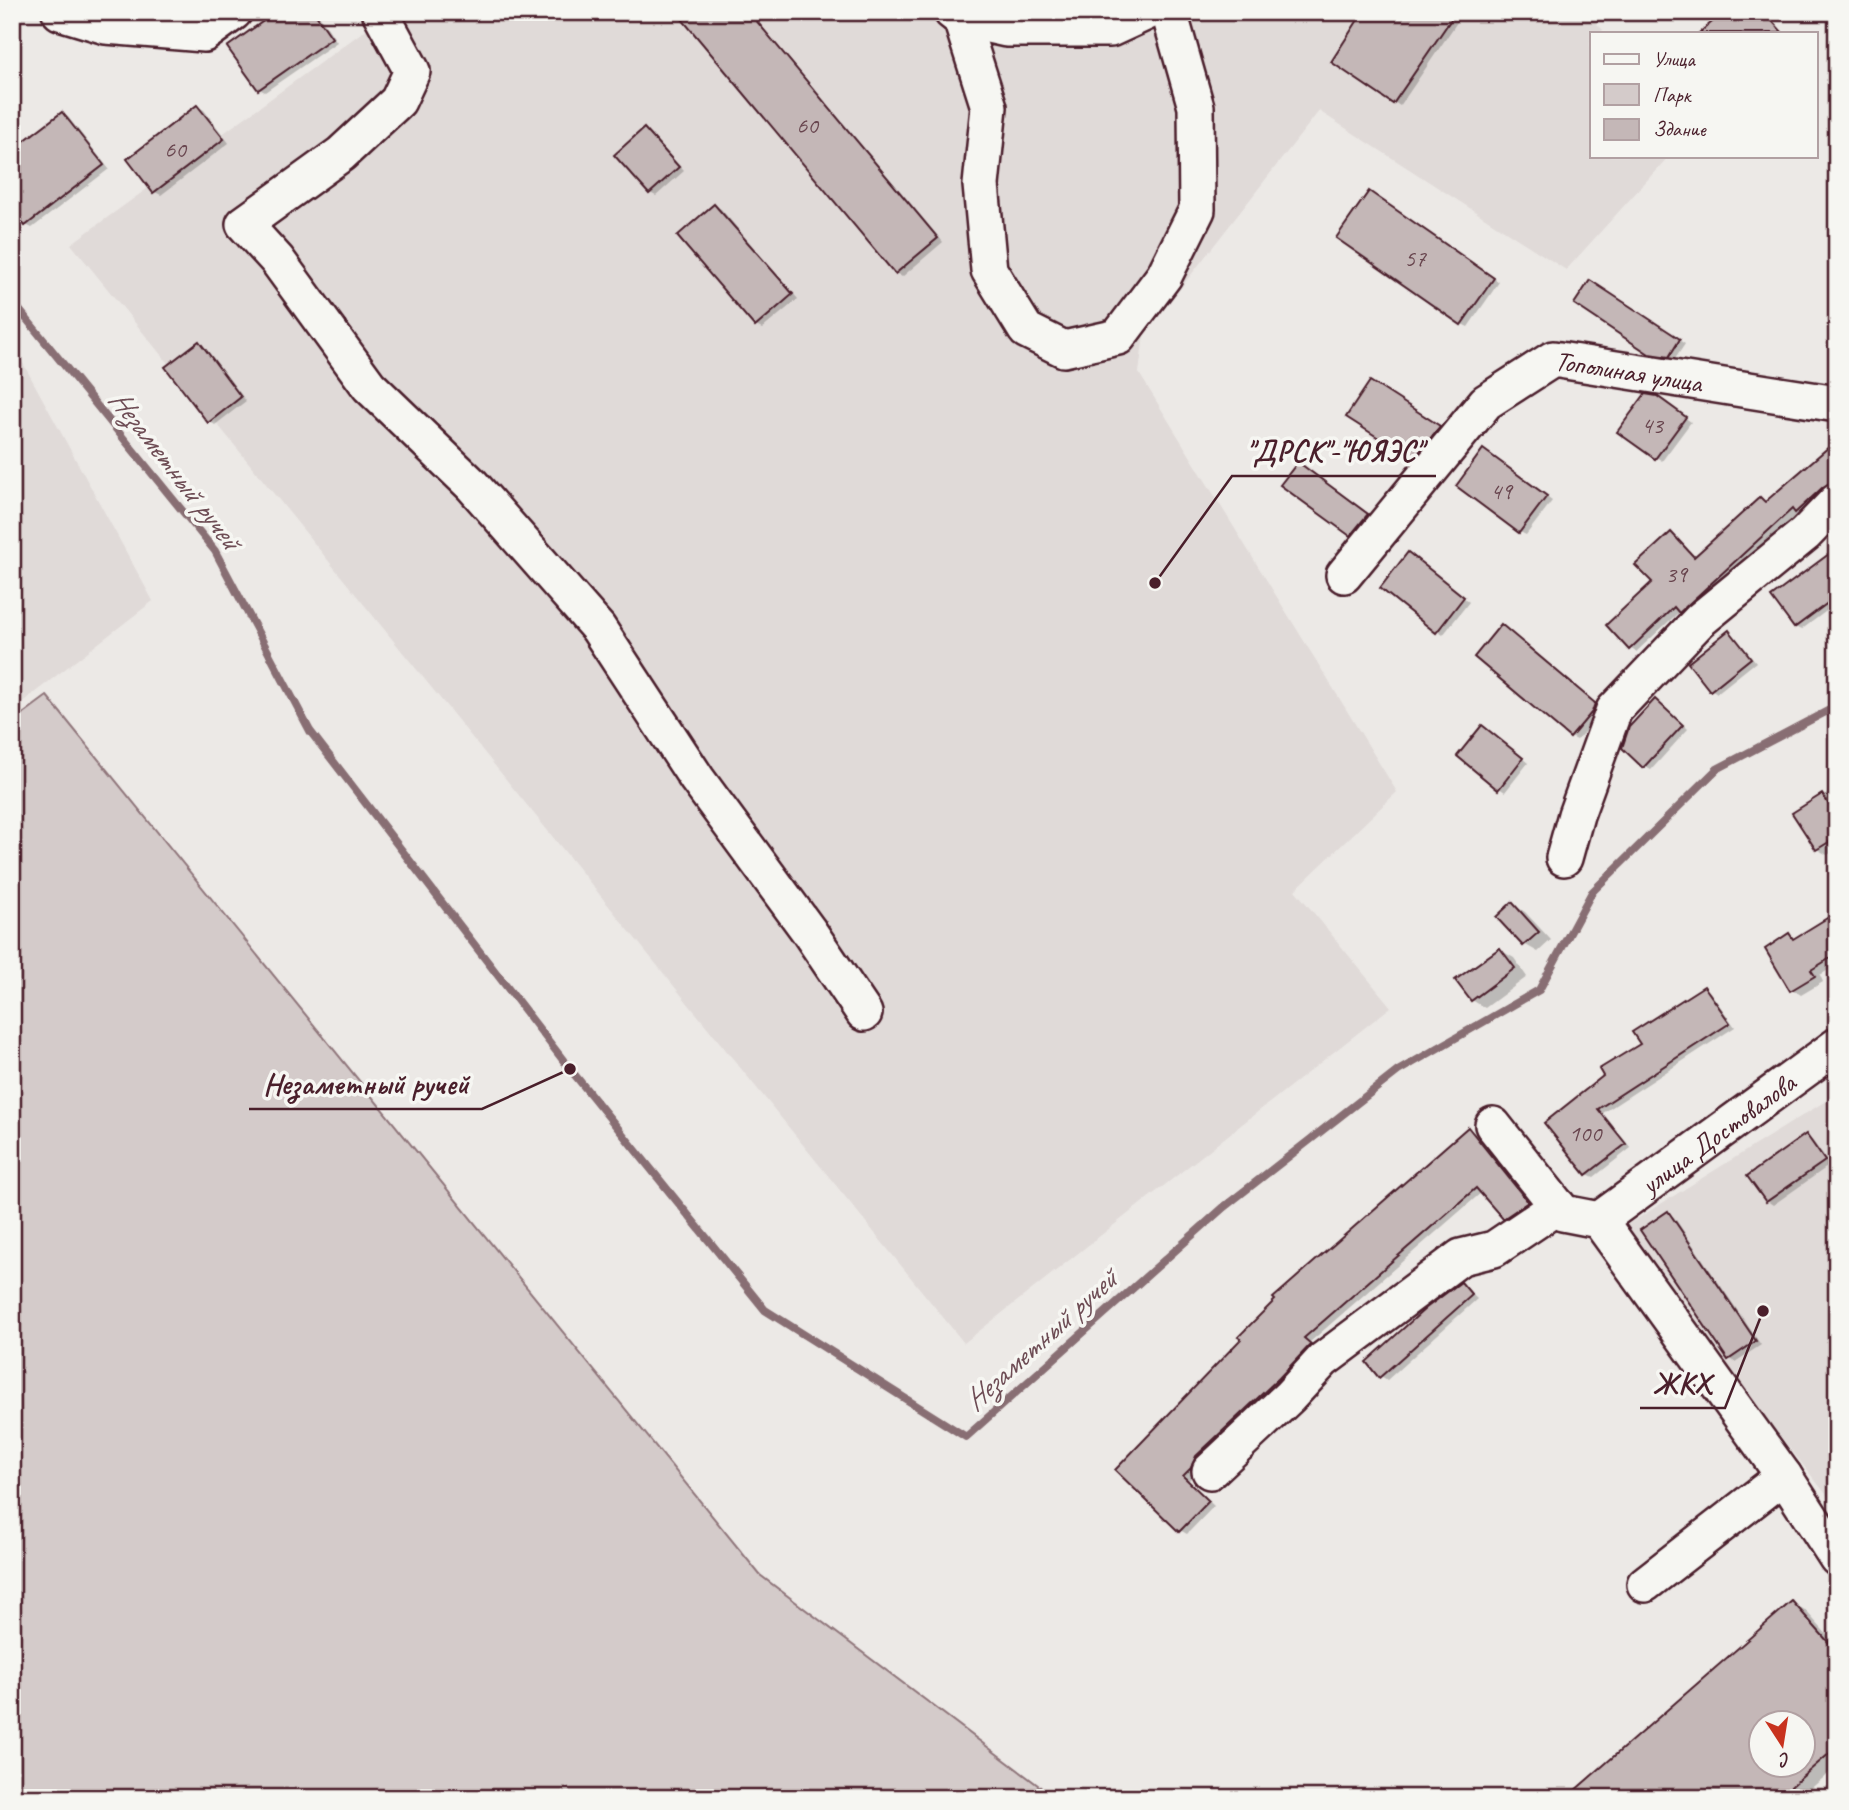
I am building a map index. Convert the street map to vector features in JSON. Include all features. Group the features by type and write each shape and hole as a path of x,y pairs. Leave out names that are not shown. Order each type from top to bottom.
{"street":[{"path":"60,12 106,26 204,34 234,12"},
{"path":"380,12 412,71 398,101 341,154 244,224 276,260 369,386 472,485 598,628 697,779 808,930 864,1013"},
{"path":"956,16 1006,29 1110,29 1147,12"},
{"path":"956,16 989,107 981,186 989,270 1026,330 1064,349 1118,337 1164,276 1197,210 1196,107 1169,12"},
{"name":"Тополиная улица","path":"1344,575 1486,402 1553,359 1837,404"},
{"path":"1564,858 1576,815 1614,710 1700,620 1805,534 1837,501"},
{"name":"улица Достовалова","path":"1599,1220 1837,1046"},
{"path":"1493,1125 1563,1213 1599,1220 1784,1476 1837,1558"},
{"path":"1210,1471 1289,1397 1323,1360 1461,1257 1494,1249 1558,1206"},
{"path":"1644,1584 1784,1476"}],"shaded area":[{"path":"390,12 1585,12 1603,30 1590,32 1590,158 1667,158 1566,270 1319,111 1144,335 1139,373 1397,792 1295,890 1391,1007 964,1343 71,244"},
{"path":"12,343 153,601 12,710"},
{"path":"1837,1094 1837,1508 1750,1398 1627,1225"}],"green space":[{"path":"47,696 760,1575 1055,1798 12,1798 12,722"}],"building":[{"path":"276,12 314,12 332,38 258,90 227,47"},
{"path":"676,12 749,12 938,238 895,274"},
{"path":"1363,12 1456,12 1393,104 1331,62"},
{"path":"1724,12 1764,12 1782,32 1700,32"},
{"path":"197,105 224,139 153,193 127,159"},
{"path":"62,112 104,165 25,226 12,210 12,150"},
{"path":"644,128 679,167 649,194 614,155"},
{"path":"1369,191 1494,278 1461,325 1336,238"},
{"path":"714,204 793,294 755,327 677,236"},
{"path":"1590,280 1680,339 1669,357 1649,354 1574,304"},
{"path":"199,341 241,397 208,423 165,367"},
{"path":"1370,381 1440,426 1413,460 1346,417"},
{"path":"1645,394 1657,396 1686,417 1655,459 1617,432"},
{"path":"1837,440 1837,478 1795,513 1792,509 1679,613 1674,607 1629,650 1606,625 1652,582 1635,565 1671,532 1694,557 1760,497 1765,502"},
{"path":"1483,449 1547,496 1519,533 1456,486"},
{"path":"1298,462 1368,514 1350,536 1280,485"},
{"path":"1837,548 1837,596 1794,628 1771,597"},
{"path":"1408,552 1464,597 1436,633 1380,588"},
{"path":"1501,624 1595,703 1592,712 1570,738 1474,657"},
{"path":"1729,630 1751,658 1710,691 1688,663"},
{"path":"1655,699 1683,725 1643,768 1622,748 1629,727"},
{"path":"1482,725 1523,758 1498,790 1457,756"},
{"path":"1822,794 1837,817 1837,837 1816,850 1792,813"},
{"path":"1512,902 1539,932 1523,946 1496,917"},
{"path":"1837,912 1837,954 1811,970 1815,976 1790,991 1765,949 1789,933 1793,939"},
{"path":"1500,948 1515,968 1471,1001 1455,980"},
{"path":"1704,986 1730,1023 1598,1109 1626,1144 1586,1175 1544,1123 1603,1076 1599,1069 1640,1044 1632,1032"},
{"path":"1468,1127 1528,1202 1503,1219 1476,1188 1304,1338 1311,1344 1196,1456 1191,1468 1183,1476 1209,1501 1179,1532 1115,1470 1241,1339 1238,1337 1275,1300 1273,1298"},
{"path":"1806,1134 1825,1161 1766,1202 1747,1176"},
{"path":"1668,1211 1756,1341 1728,1360 1640,1230"},
{"path":"1461,1282 1472,1295 1379,1378 1366,1362 1426,1308"},
{"path":"1792,1601 1837,1652 1837,1747 1818,1763 1818,1708 1748,1708 1748,1778 1801,1778 1778,1798 1566,1798"}],"waterway":[{"name":"Незаметный ручей","path":"12,301 215,551 310,731 570,1069 765,1310 966,1437 1224,1207 1398,1071 1539,990 1592,892 1717,769 1837,706"}],"place":[{"name":"\"ДРСК\"-\"ЮЯЭС\"","path":"1155,583"},
{"name":"Незаметный ручей","path":"570,1069"},
{"name":"ЖКХ","path":"1763,1311"}]}
